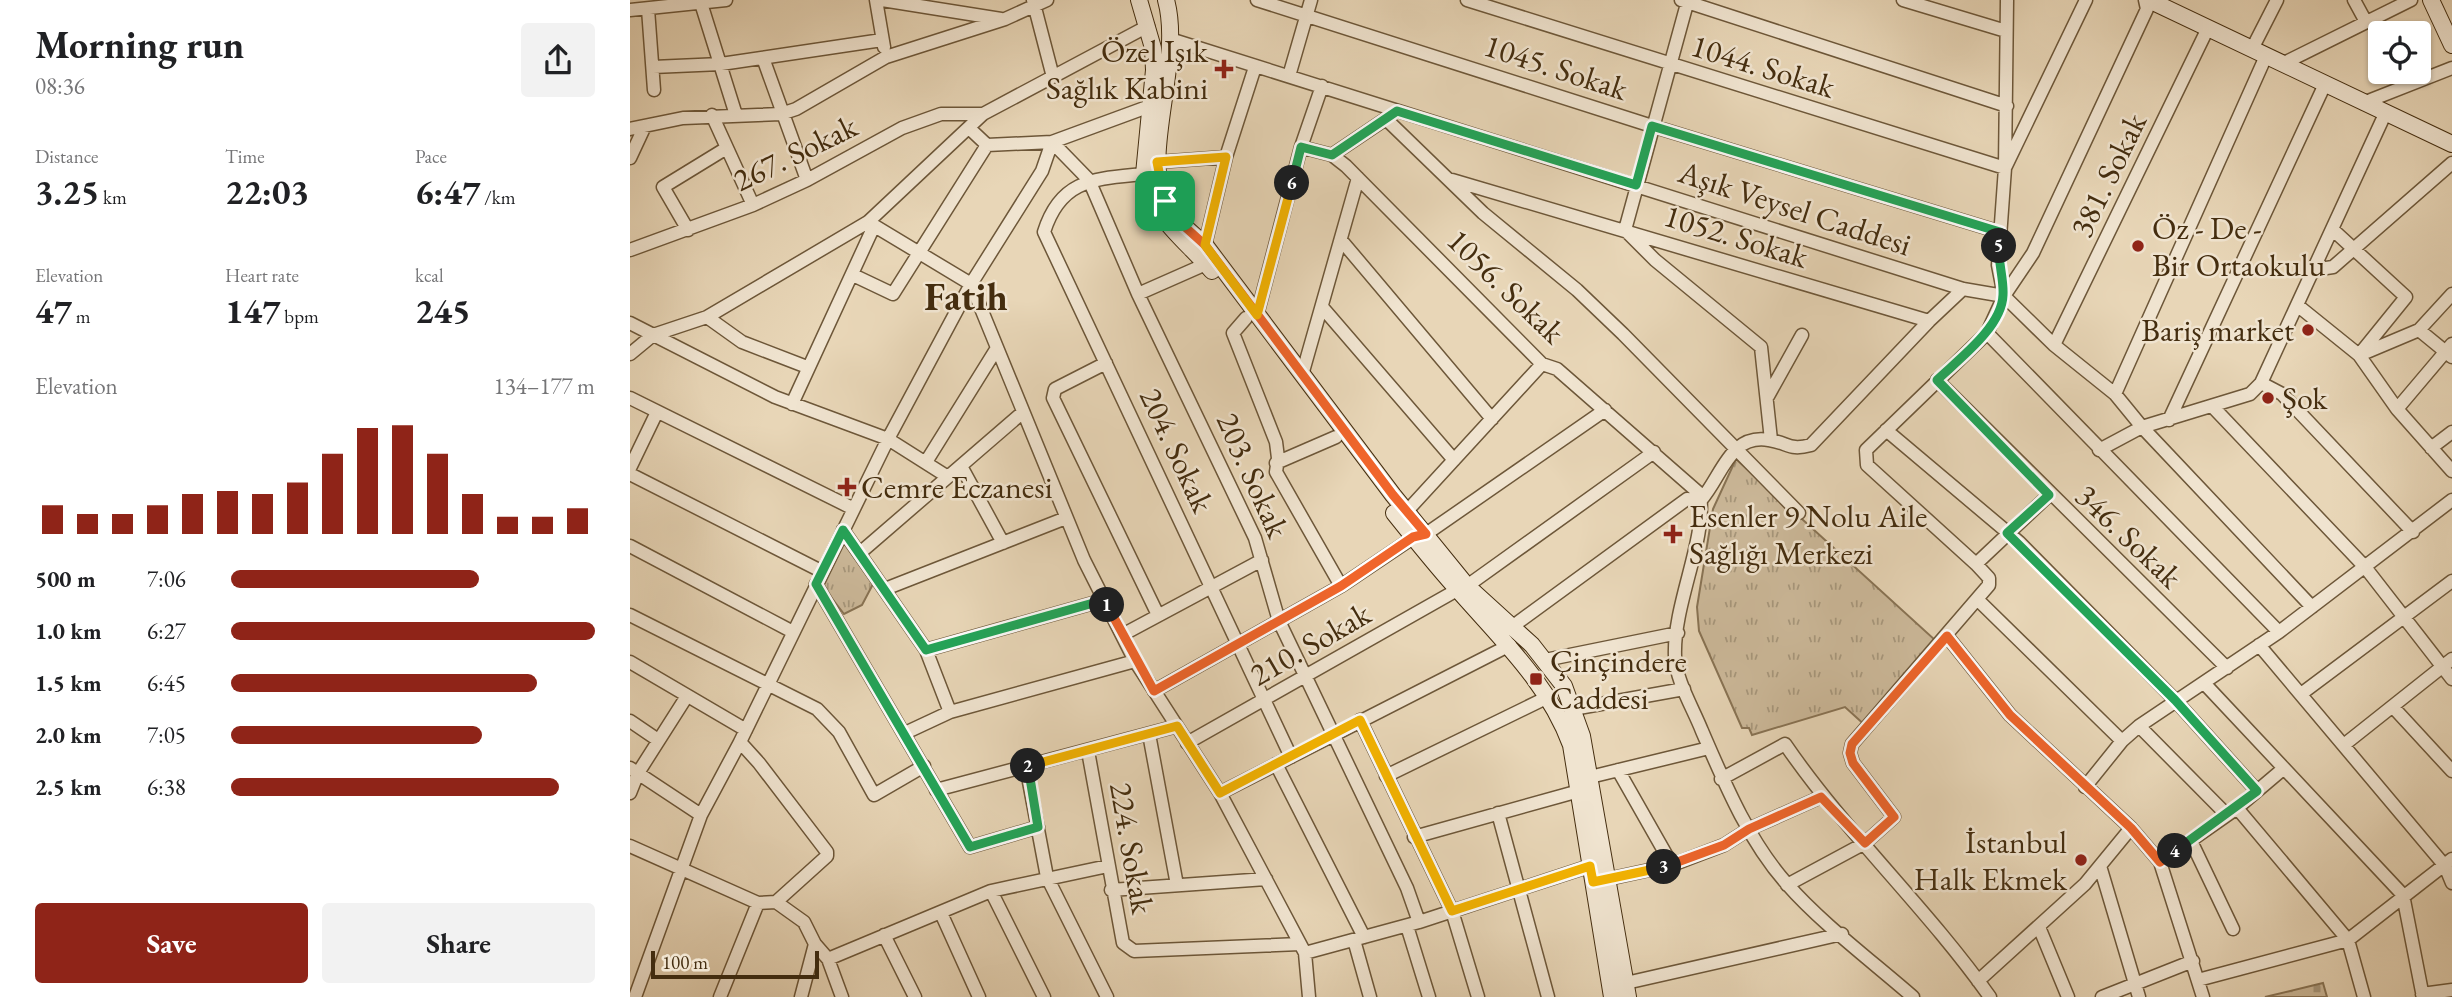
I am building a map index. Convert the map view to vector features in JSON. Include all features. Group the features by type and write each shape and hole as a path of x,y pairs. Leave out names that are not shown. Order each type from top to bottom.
{"main road":[{"path":"1139,0 1148,26 1154,70 1144,174 1156,211 1206,264 1302,375 1407,511 1420,536"},
{"path":"1166,0 1170,39 1168,86 1157,162 1165,201 1174,217 1205,245 1336,436 1510,645 1559,713 1572,745 1597,876 1627,990"},
{"path":"2148,0 2452,144"},
{"path":"2431,0 2452,45"},
{"path":"1462,588 1513,626 1545,660 1564,686 1573,709 1590,777 1597,876 1612,997"}],"street":[{"path":"630,10 726,0"},
{"path":"876,0 886,57"},
{"path":"881,0 1005,19"},
{"name":"1045. Sokak","path":"1257,0 1652,126 2000,232"},
{"path":"1289,76 1311,0"},
{"name":"1044. Sokak","path":"1467,0 2005,169"},
{"path":"1903,0 2006,31"},
{"path":"2007,0 2005,169 1998,265 2004,296 2054,345 2115,394 2142,427 2312,607"},
{"path":"2005,169 2086,0"},
{"path":"1787,885 1865,843 1894,817 1853,763 1850,753 1852,744 1989,585 1989,578 1976,564 1867,465 1866,450 1987,333 2004,296 2033,253 2147,9 2148,0"},
{"path":"2115,394 2259,53 2277,0"},
{"path":"2354,0 2366,22"},
{"path":"2282,64 2411,0"},
{"path":"1771,440 1761,347 1655,260 1625,230 1686,1 2007,106"},
{"path":"701,2 736,115"},
{"path":"630,129 712,115 781,114 796,109 886,57 1005,19 1038,2 1053,77"},
{"path":"648,9 654,90"},
{"path":"630,354 653,335 707,317 871,224 908,182 970,129 983,114 1148,26"},
{"name":"381. Sokak","path":"2054,345 2208,28"},
{"name":"Aşık Veysel Caddesi","path":"1170,39 1963,289 2004,296"},
{"path":"653,67 721,64 882,40"},
{"path":"763,58 807,180"},
{"path":"1205,245 1226,157 1255,67"},
{"path":"2362,103 2452,68"},
{"path":"2169,420 2325,84"},
{"path":"1322,86 1301,147 1252,317 1233,333 1273,434 1278,457 1276,472 1341,586"},
{"path":"970,129 986,145 1052,142 1150,106"},
{"path":"1332,155 1397,111"},
{"name":"267. Sokak","path":"630,250 753,205 807,180 902,128 941,114 983,114"},
{"path":"2099,450 2142,427 2250,394 2261,383 2385,114"},
{"path":"712,115 725,149 753,205"},
{"path":"1386,119 1530,254 1577,290 1799,513"},
{"path":"630,159 644,128"},
{"path":"635,997 701,815 743,736 852,508 971,284 1042,171 1052,142"},
{"name":"203. Sokak","path":"1052,142 1089,180 1138,294 1222,466 1262,561 1279,621 1407,888 1429,997"},
{"path":"853,275 893,293 986,145"},
{"name":"1056. Sokak","path":"1301,147 1332,155 1542,364 1557,369 1605,410 1700,494 1701,500"},
{"path":"688,230 663,187 725,149"},
{"path":"1157,162 1226,157"},
{"path":"2313,270 2333,267 2452,163"},
{"path":"1089,180 1144,174"},
{"path":"1302,375 1358,178"},
{"name":"1052. Sokak","path":"1448,179 1929,321"},
{"name":"204. Sokak","path":"1089,180 1063,196 1049,217 1045,232 1290,757"},
{"path":"871,224 971,284 1022,414 1104,600 1135,661 1220,793 1302,948 1309,997"},
{"path":"792,404 807,367 853,275 871,224"},
{"path":"2332,229 2406,298 2359,355"},
{"path":"1341,240 1492,419"},
{"path":"1138,294 1206,264"},
{"path":"1913,997 1787,885 1749,829 1721,779 1684,689 1675,657 1679,607 1700,522 1701,500 1712,487 1735,447 1755,439 1771,440 1794,449 1811,445 1963,289"},
{"path":"2359,355 2419,330 2452,294"},
{"path":"2297,305 2359,355 2397,409 2452,471"},
{"path":"1322,307 1454,460"},
{"path":"707,317 742,342 807,367"},
{"path":"630,323 792,404 888,439 948,477"},
{"path":"2397,409 2450,351 2419,330"},
{"path":"1987,333 2279,632"},
{"path":"1768,396 1802,335"},
{"path":"926,462 997,348"},
{"path":"1106,363 1055,388 1053,398 1158,615"},
{"path":"1407,511 1542,364"},
{"name":"346. Sokak","path":"1937,380 2049,495 2227,668"},
{"path":"2261,383 2283,394 2413,532"},
{"path":"630,398 852,508"},
{"path":"2212,406 2365,567 2452,679"},
{"path":"1154,691 1341,586 1420,536 1605,410"},
{"path":"630,468 657,412"},
{"path":"861,552 1022,414"},
{"path":"1886,430 2007,533 2175,700 2257,791"},
{"path":"2431,448 2452,432"},
{"path":"1276,463 1336,436"},
{"name":"210. Sokak","path":"1187,743 1462,588 1654,452"},
{"path":"961,466 1003,543"},
{"path":"630,474 823,572"},
{"path":"1976,564 2049,495"},
{"path":"1513,626 1687,499 1701,500"},
{"path":"2085,788 2122,741 2139,726 2279,632 2452,500"},
{"path":"885,589 1066,518"},
{"path":"843,530 861,552 926,650 950,712"},
{"path":"630,546 793,632"},
{"path":"1122,635 1212,585 1262,561"},
{"path":"2301,694 2452,581"},
{"path":"816,584 970,847 1038,827"},
{"path":"1978,599 2122,741"},
{"path":"926,650 1104,600"},
{"path":"630,615 817,709 839,732 874,795 924,766"},
{"path":"1545,660 1678,633"},
{"path":"1947,636 2010,715 2085,788 2131,828 2160,862 2203,997"},
{"path":"1220,793 1510,645"},
{"path":"2259,645 2449,862 2452,883"},
{"path":"2344,744 2452,659"},
{"path":"905,733 950,712 1135,661"},
{"path":"630,662 687,696 743,736 827,852 827,856 776,902"},
{"path":"2204,683 2403,895 2422,995 2451,992"},
{"path":"1573,709 1684,689"},
{"path":"630,793 634,771 687,696"},
{"path":"1387,776 1548,697"},
{"path":"2393,707 2452,771"},
{"path":"1360,720 1414,837 1452,911 1478,997"},
{"path":"630,721 658,740"},
{"path":"936,790 1177,726"},
{"path":"2139,726 2232,811 2348,940 2364,997"},
{"path":"1149,734 1177,885"},
{"path":"1721,779 1785,744 1821,797 1865,843 1990,997"},
{"path":"1590,777 1709,747"},
{"name":"224. Sokak","path":"1088,751 1111,890 1123,943 1134,951 1302,948 1359,938 1413,924 1519,890 1672,865 1724,845 1749,829 1821,797"},
{"path":"1276,764 1359,938 1370,997"},
{"path":"1027,766 1047,877 1107,997"},
{"path":"2160,862 2232,811 2283,768"},
{"path":"1618,770 1672,865"},
{"path":"634,771 701,815"},
{"path":"1414,837 1579,791"},
{"path":"1498,814 1548,997"},
{"path":"1978,981 2039,927 2100,866 2131,828"},
{"path":"2191,841 2233,929"},
{"path":"630,846 758,903 776,902 804,922 815,944 828,959 842,997"},
{"path":"2198,980 2348,940 2449,862"},
{"path":"828,959 991,891 1108,866"},
{"path":"2100,866 2137,991"},
{"path":"1111,890 1266,879"},
{"path":"991,891 1044,997"},
{"path":"720,997 758,903"},
{"path":"941,913 979,997"},
{"path":"2039,927 2068,997"},
{"path":"1627,990 1842,934"},
{"path":"884,935 915,997"},
{"path":"801,997 815,944"},
{"path":"2102,997 2137,991 2193,961"}],"green space":[{"path":"1736,459 1935,640 1867,727 1845,707 1752,735 1749,728 1742,728 1699,631 1697,607 1713,509"},
{"path":"843,542 873,584 862,605 844,614 821,584"},
{"path":"2323,983 2327,997 2265,997"}],"place":[{"name":"Özel Işık Sağlık Kabini","path":"1224,69"},
{"name":"Öz - De - Bir Ortaokulu","path":"2138,246"},
{"name":"Bariş market","path":"2308,330"},
{"name":"Şok","path":"2268,398"},
{"name":"Cemre Eczanesi","path":"847,487"},
{"name":"Esenler 9 Nolu Aile Sağlığı Merkezi","path":"1673,534"},
{"name":"Çinçindere Caddesi","path":"1536,679"},
{"name":"İstanbul Halk Ekmek","path":"2081,860"}],"district":[{"name":"Fatih","path":"966,297"}],"route":[{"path":"1165,201 1157,162 1226,157 1205,245 1220,265 1257,315 1301,147 1332,155 1397,111 1636,185 1652,126 2000,232 1998,265 2004,296 1987,333 1937,380 2049,495 2007,533 2175,700 2257,791 2160,862 2131,828 2085,788 2010,715 1947,636 1852,744 1850,753 1853,763 1894,817 1865,843 1821,797 1749,829 1724,845 1672,865 1593,882 1590,866 1452,911 1414,837 1360,720 1220,793 1177,726 1027,766 1038,827 970,847 832,607 816,584 843,530 861,552 926,650 1104,600 1135,661 1154,691 1341,586 1413,537 1426,534 1393,495 1257,315 1205,245 1174,217 1165,201"}]}
